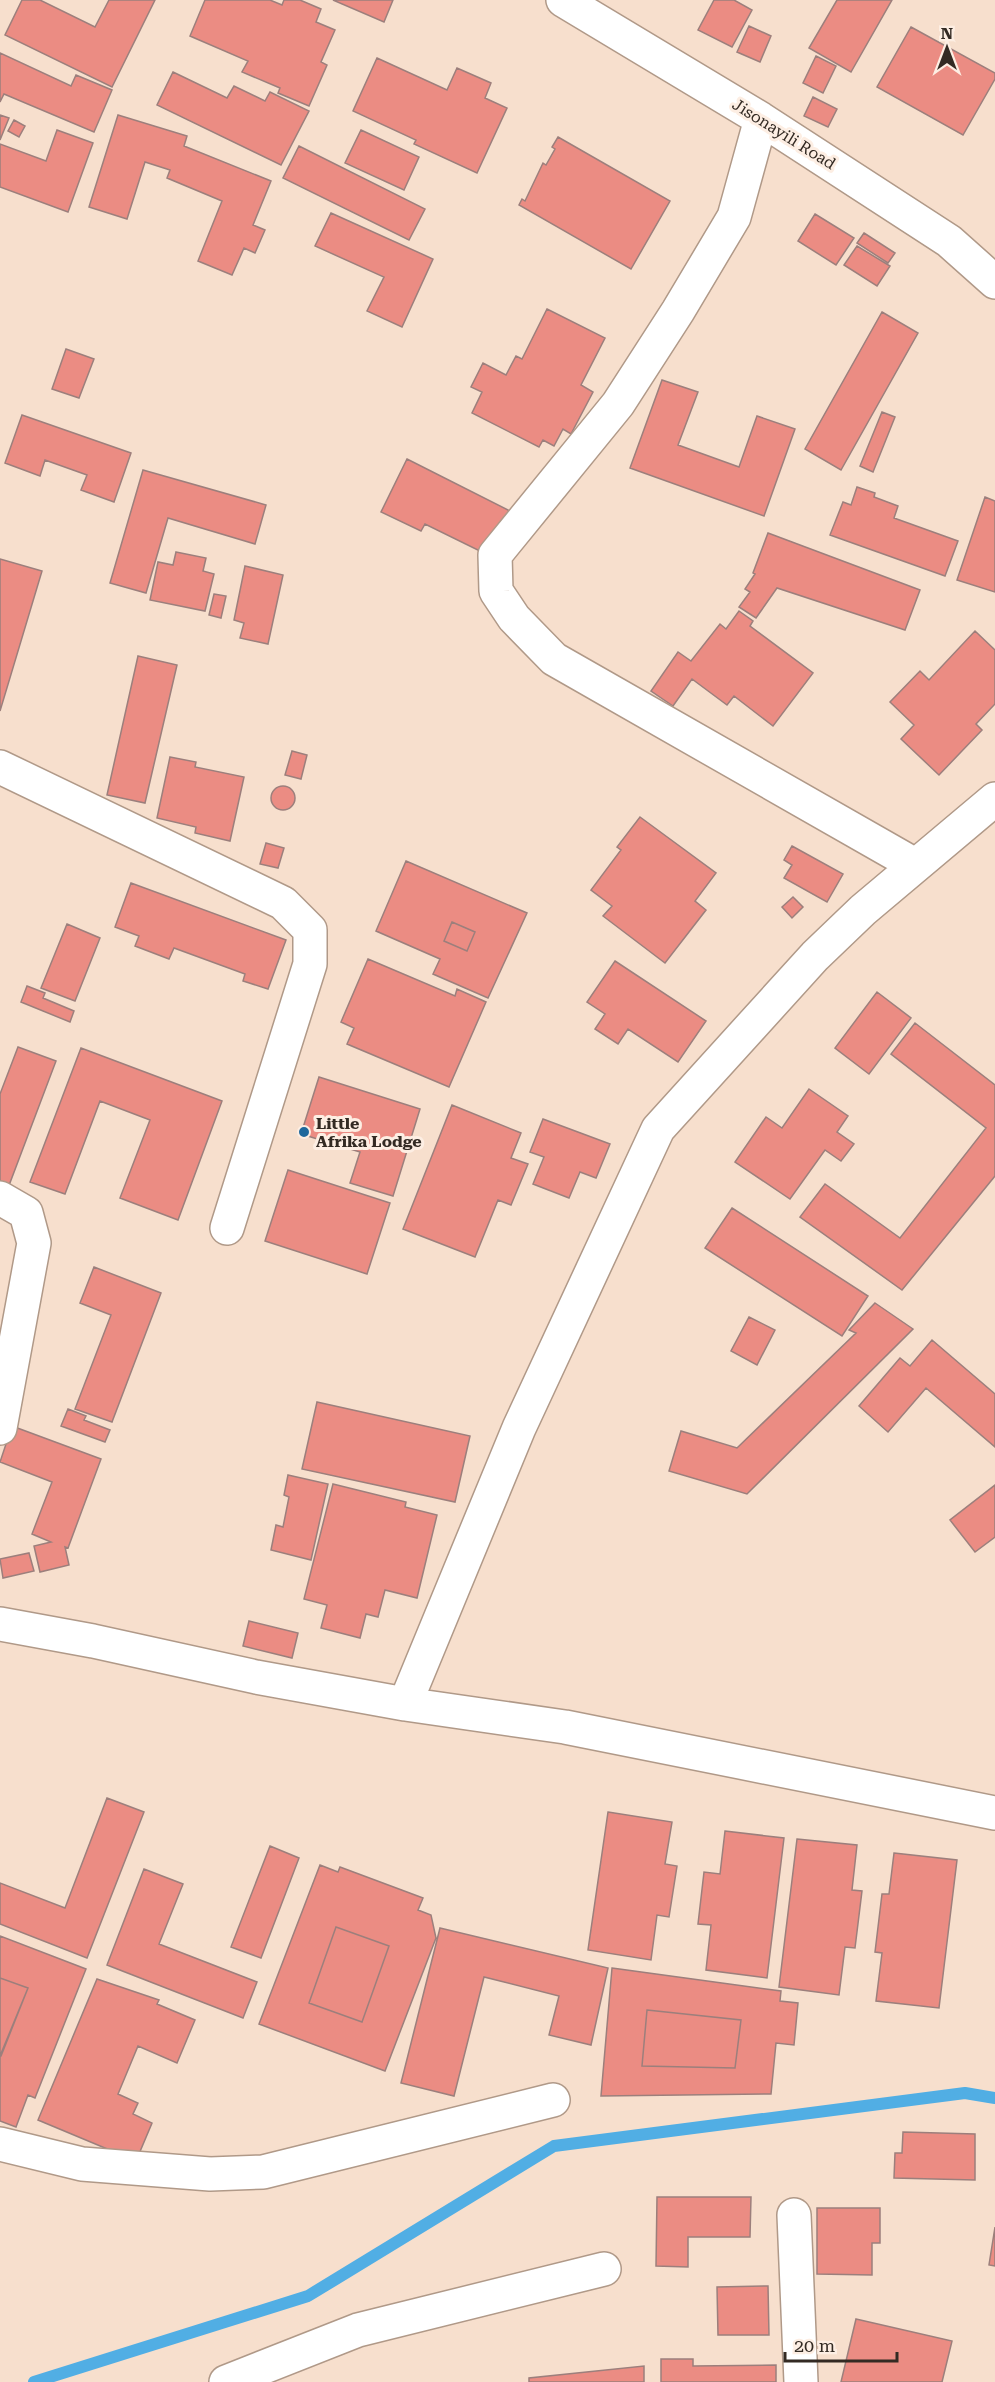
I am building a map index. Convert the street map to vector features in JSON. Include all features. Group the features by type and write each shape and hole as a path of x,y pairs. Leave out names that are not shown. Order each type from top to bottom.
{"street":[{"name":"Jisonayili Road","path":"563,0 761,119 949,241 995,282"},
{"path":"761,119 734,217 618,404 495,555 496,591 514,618 554,659 915,865"},
{"path":"0,767 283,903 310,930 310,964 227,1228"},
{"path":"405,1704 519,1428 658,1129 815,956 915,865 995,800"},
{"path":"0,1198 26,1213 34,1243 0,1428"},
{"path":"0,1624 93,1641 256,1677 405,1704 565,1727 995,1813"},
{"path":"0,2145 82,2164 210,2174 263,2172 553,2100"},
{"path":"794,2215 801,2382"},
{"path":"226,2382 358,2330 604,2269"}],"building":[{"path":"22,0 40,0 95,27 109,0 155,0 112,87 5,35"},
{"path":"205,0 270,0 282,5 284,0 300,0 321,9 316,22 335,30 321,62 327,65 309,106 278,93 280,88 242,72 248,61 190,36"},
{"path":"333,0 393,0 384,22"},
{"path":"714,0 734,0 752,10 732,47 698,30"},
{"path":"837,0 892,0 851,72 809,48"},
{"path":"749,26 771,36 760,62 737,52"},
{"path":"911,27 995,73 995,79 963,135 877,87"},
{"path":"0,53 71,86 76,75 112,90 94,132 4,94 0,102"},
{"path":"816,56 836,66 823,93 803,83"},
{"path":"377,58 447,90 457,68 491,83 485,98 507,108 477,173 414,144 416,140 353,111"},
{"path":"173,72 227,98 234,86 265,101 270,92 309,111 281,165 157,105"},
{"path":"813,97 837,109 828,127 804,116"},
{"path":"0,115 9,118 0,140"},
{"path":"118,115 187,136 184,146 271,181 253,225 265,230 255,253 244,248 232,275 198,261 222,201 167,178 170,170 145,162 127,219 89,207"},
{"path":"14,120 25,126 19,137 8,131"},
{"path":"57,130 93,143 68,212 0,187 0,144 46,161"},
{"path":"361,130 419,157 404,190 345,163"},
{"path":"558,137 670,201 631,269 519,205 522,199 525,201 543,163 546,165 555,149 552,147"},
{"path":"299,146 425,209 409,240 283,178"},
{"path":"331,213 433,259 402,327 367,311 384,277 315,246"},
{"path":"815,214 854,238 836,265 798,241"},
{"path":"864,233 895,253 888,263 857,243"},
{"path":"857,246 890,266 877,286 844,265"},
{"path":"547,309 605,338 581,385 593,392 571,434 563,429 554,446 543,440 539,447 472,413 482,392 471,387 483,363 506,375 516,356 522,359"},
{"path":"882,312 918,333 841,470 805,449"},
{"path":"66,349 94,359 79,398 52,389"},
{"path":"662,380 698,392 678,445 739,467 757,416 795,429 764,516 630,468"},
{"path":"882,412 895,417 873,472 860,466"},
{"path":"22,415 131,453 114,502 81,490 87,475 45,460 40,476 5,463"},
{"path":"407,459 510,511 488,555 425,524 421,531 381,512"},
{"path":"143,470 266,505 255,544 168,518 146,593 110,583"},
{"path":"857,487 875,493 874,497 898,506 894,518 958,541 945,576 830,535 843,502 851,505"},
{"path":"985,497 995,501 995,592 957,580"},
{"path":"768,533 920,590 905,630 777,588 756,618 739,607 750,592 745,589 755,574 753,573"},
{"path":"176,552 206,558 203,571 214,574 205,611 150,600 158,562 173,565"},
{"path":"0,559 42,571 0,711"},
{"path":"245,566 283,575 268,644 240,638 244,623 234,620"},
{"path":"214,594 226,596 221,618 209,615"},
{"path":"739,611 753,621 750,626 813,673 773,726 734,696 727,705 692,679 673,706 651,691 678,652 691,661 720,624 726,629"},
{"path":"975,631 995,650 995,704 976,724 982,730 939,775 901,739 914,725 890,702 920,671 929,680"},
{"path":"138,656 177,665 145,803 107,795"},
{"path":"292,751 307,755 301,779 285,775"},
{"path":"170,757 196,762 195,767 244,777 230,841 195,833 196,827 157,818"},
{"path":"283,786 292,789 295,798 292,807 283,810 274,807 271,798 274,789"},
{"path":"640,817 716,873 695,901 706,910 665,963 603,916 612,906 591,890 621,850 617,847"},
{"path":"266,843 284,848 278,868 260,864"},
{"path":"792,846 843,874 827,902 784,878 792,865 784,860"},
{"path":"406,861 527,913 488,998 433,974 440,959 376,931","holes":["452,922 475,932 467,951 444,941"]},
{"path":"131,883 286,940 268,989 243,981 245,974 174,948 169,959 135,946 139,936 115,927"},
{"path":"793,897 803,907 792,918 782,907"},
{"path":"452,922 475,932 467,951 444,941"},
{"path":"67,924 100,938 75,1001 41,988"},
{"path":"368,959 455,996 457,989 486,1002 449,1087 347,1044 354,1028 341,1022"},
{"path":"615,961 706,1021 678,1062 628,1029 618,1044 595,1029 605,1014 587,1002"},
{"path":"27,986 45,993 43,998 74,1011 70,1022 21,1002"},
{"path":"877,992 911,1018 869,1074 835,1048"},
{"path":"915,1023 995,1085 995,1176 902,1290 800,1217 825,1184 900,1238 986,1128 891,1054"},
{"path":"18,1047 56,1061 8,1188 0,1186 0,1094"},
{"path":"81,1048 222,1101 178,1220 120,1198 150,1120 100,1101 65,1194 30,1182"},
{"path":"319,1077 420,1109 393,1196 350,1183 360,1152 301,1134"},
{"path":"809,1089 848,1116 837,1132 854,1144 841,1161 825,1150 790,1199 735,1162 766,1117 782,1128"},
{"path":"452,1105 521,1133 511,1158 528,1164 511,1205 498,1200 475,1257 403,1229"},
{"path":"543,1119 610,1144 596,1178 580,1172 569,1198 533,1184 544,1157 530,1152"},
{"path":"288,1170 390,1203 367,1274 265,1241"},
{"path":"732,1208 868,1296 842,1336 705,1248"},
{"path":"94,1267 161,1293 112,1422 75,1409 111,1315 80,1303"},
{"path":"875,1303 913,1329 747,1494 669,1471 681,1431 737,1448 856,1333 849,1330"},
{"path":"749,1317 775,1330 757,1365 731,1351"},
{"path":"932,1340 995,1394 995,1447 926,1388 888,1432 859,1406 900,1358 910,1366"},
{"path":"317,1402 470,1436 455,1502 302,1469"},
{"path":"68,1409 86,1416 84,1420 110,1430 105,1442 61,1426"},
{"path":"12,1426 101,1459 68,1548 65,1547 69,1565 40,1572 34,1546 51,1542 32,1534 52,1482 0,1462"},
{"path":"288,1475 328,1484 311,1560 271,1550 276,1525 283,1527 289,1497 284,1495"},
{"path":"333,1484 406,1502 405,1507 437,1515 417,1598 385,1590 378,1617 366,1614 360,1638 321,1628 327,1605 304,1599"},
{"path":"995,1485 995,1537 975,1552 950,1520"},
{"path":"29,1553 34,1571 3,1578 0,1559"},
{"path":"249,1621 298,1633 292,1658 243,1646"},
{"path":"107,1798 144,1812 87,1958 0,1924 0,1883 65,1908"},
{"path":"608,1812 672,1822 665,1864 677,1866 669,1917 657,1915 651,1960 588,1950"},
{"path":"725,1831 784,1838 767,1978 706,1970 711,1925 698,1924 704,1872 720,1874"},
{"path":"797,1839 857,1845 852,1890 862,1891 855,1948 845,1947 839,1995 779,1987"},
{"path":"270,1846 299,1858 261,1958 231,1947"},
{"path":"894,1853 957,1860 939,2008 876,2001 882,1953 875,1952 882,1894 889,1894"},
{"path":"320,1865 338,1872 340,1867 423,1898 418,1910 431,1915 436,1938 385,2071 259,2024","holes":["336,1927 389,1946 362,2022 309,2003"]},
{"path":"144,1869 183,1884 159,1944 257,1982 243,2018 107,1965"},
{"path":"336,1927 389,1946 362,2022 309,2003"},
{"path":"440,1928 608,1968 591,2045 549,2035 559,1996 484,1977 454,2096 401,2083"},
{"path":"0,1936 86,1969 35,2098 28,2095 16,2127 0,2121 0,2056 28,1988 0,1978"},
{"path":"612,1968 781,1991 780,2001 798,2003 794,2045 776,2043 771,2094 601,2096","holes":["647,2010 741,2020 735,2068 642,2066"]},
{"path":"0,1978 28,1988 1,2056 0,2056"},
{"path":"97,1979 159,2000 157,2004 195,2020 177,2063 138,2046 118,2094 138,2103 133,2114 152,2123 136,2161 38,2120"},
{"path":"647,2010 741,2020 735,2068 642,2066"},
{"path":"903,2132 975,2134 975,2180 894,2178 895,2153 902,2153"},
{"path":"657,2197 751,2197 750,2237 688,2237 688,2267 656,2266"},
{"path":"817,2208 880,2208 880,2243 872,2243 872,2275 817,2274"},
{"path":"995,2227 995,2266 989,2265"},
{"path":"768,2286 769,2335 718,2335 717,2287"},
{"path":"856,2319 952,2341 942,2382 841,2382"},
{"path":"661,2359 693,2359 693,2366 776,2365 776,2382 661,2382"},
{"path":"644,2366 644,2382 529,2382 529,2378"}],"waterway":[{"path":"34,2382 308,2296 554,2146 965,2093 995,2098"}],"place":[{"name":"Little Afrika Lodge","path":"304,1132"}]}
